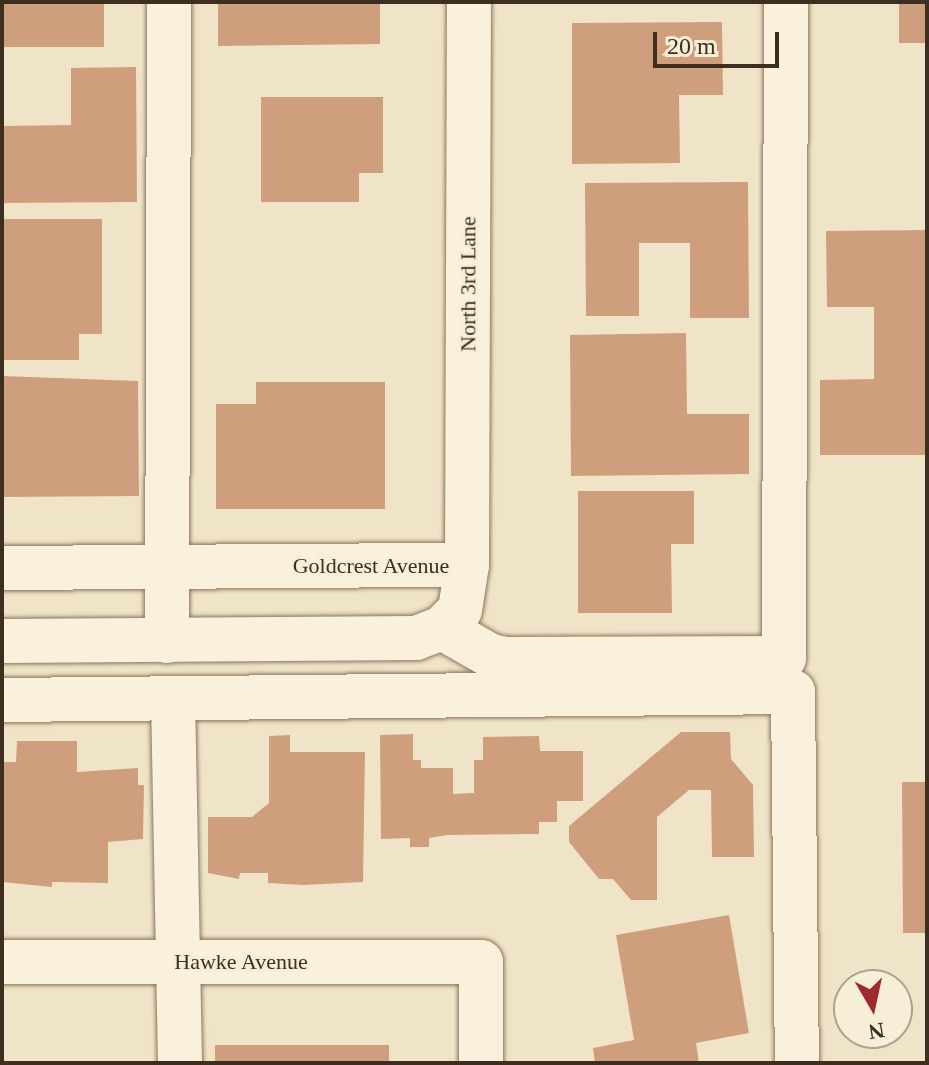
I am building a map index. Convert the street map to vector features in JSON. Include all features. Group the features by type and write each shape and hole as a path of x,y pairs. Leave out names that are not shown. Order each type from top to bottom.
{"street":[{"path":"167,641 169,2"},
{"name":"North 3rd Lane","path":"467,565 469,2"},
{"path":"2,641 385,640 416,638 442,628 491,656 507,659 784,658 786,2"},
{"name":"Goldcrest Avenue","path":"2,568 467,565 460,610 442,628"},
{"path":"2,700 793,692 797,1063"},
{"path":"173,698 180,1063"},
{"name":"Hawke Avenue","path":"2,962 481,962 481,1063"}],"building":[{"path":"2,2 104,2 104,47 2,47"},
{"path":"218,2 380,2 380,44 218,46"},
{"path":"899,2 927,2 927,43 899,43"},
{"path":"722,22 723,95 679,95 680,163 572,164 572,23"},
{"path":"136,67 137,202 2,203 2,126 71,125 71,68"},
{"path":"261,97 383,97 383,173 359,173 359,202 261,202"},
{"path":"748,182 749,318 690,318 690,243 639,243 639,316 586,316 585,183"},
{"path":"2,219 102,219 102,334 79,334 79,360 2,360"},
{"path":"927,230 927,455 820,455 820,380 874,379 874,307 827,307 826,231"},
{"path":"686,333 687,414 749,414 749,474 571,476 570,335"},
{"path":"2,376 138,381 139,496 2,497"},
{"path":"256,382 385,382 385,509 216,509 216,404 256,404"},
{"path":"578,491 694,491 694,544 671,544 672,613 578,613"},
{"path":"681,732 730,732 731,759 753,785 754,857 712,857 711,790 689,790 657,817 657,900 631,900 613,879 599,879 569,842 569,826"},
{"path":"413,734 413,760 421,760 421,768 453,768 453,794 474,793 474,760 483,760 483,737 539,736 540,751 583,751 583,801 557,801 557,822 539,822 539,834 447,835 429,838 429,847 410,847 410,838 381,839 380,735"},
{"path":"290,735 290,752 365,752 363,882 268,883 268,873 240,873 239,879 208,873 208,817 252,817 269,803 269,736"},
{"path":"17,741 77,741 77,772 138,768 138,785 144,785 143,839 108,842 108,883 52,882 52,887 2,882 2,762 16,762"},
{"path":"902,782 927,782 927,933 903,933"},
{"path":"729,915 749,1033 696,1043 699,1063 595,1063 593,1048 634,1040 616,935"},
{"path":"215,1045 389,1045 389,1063 215,1063"}]}
